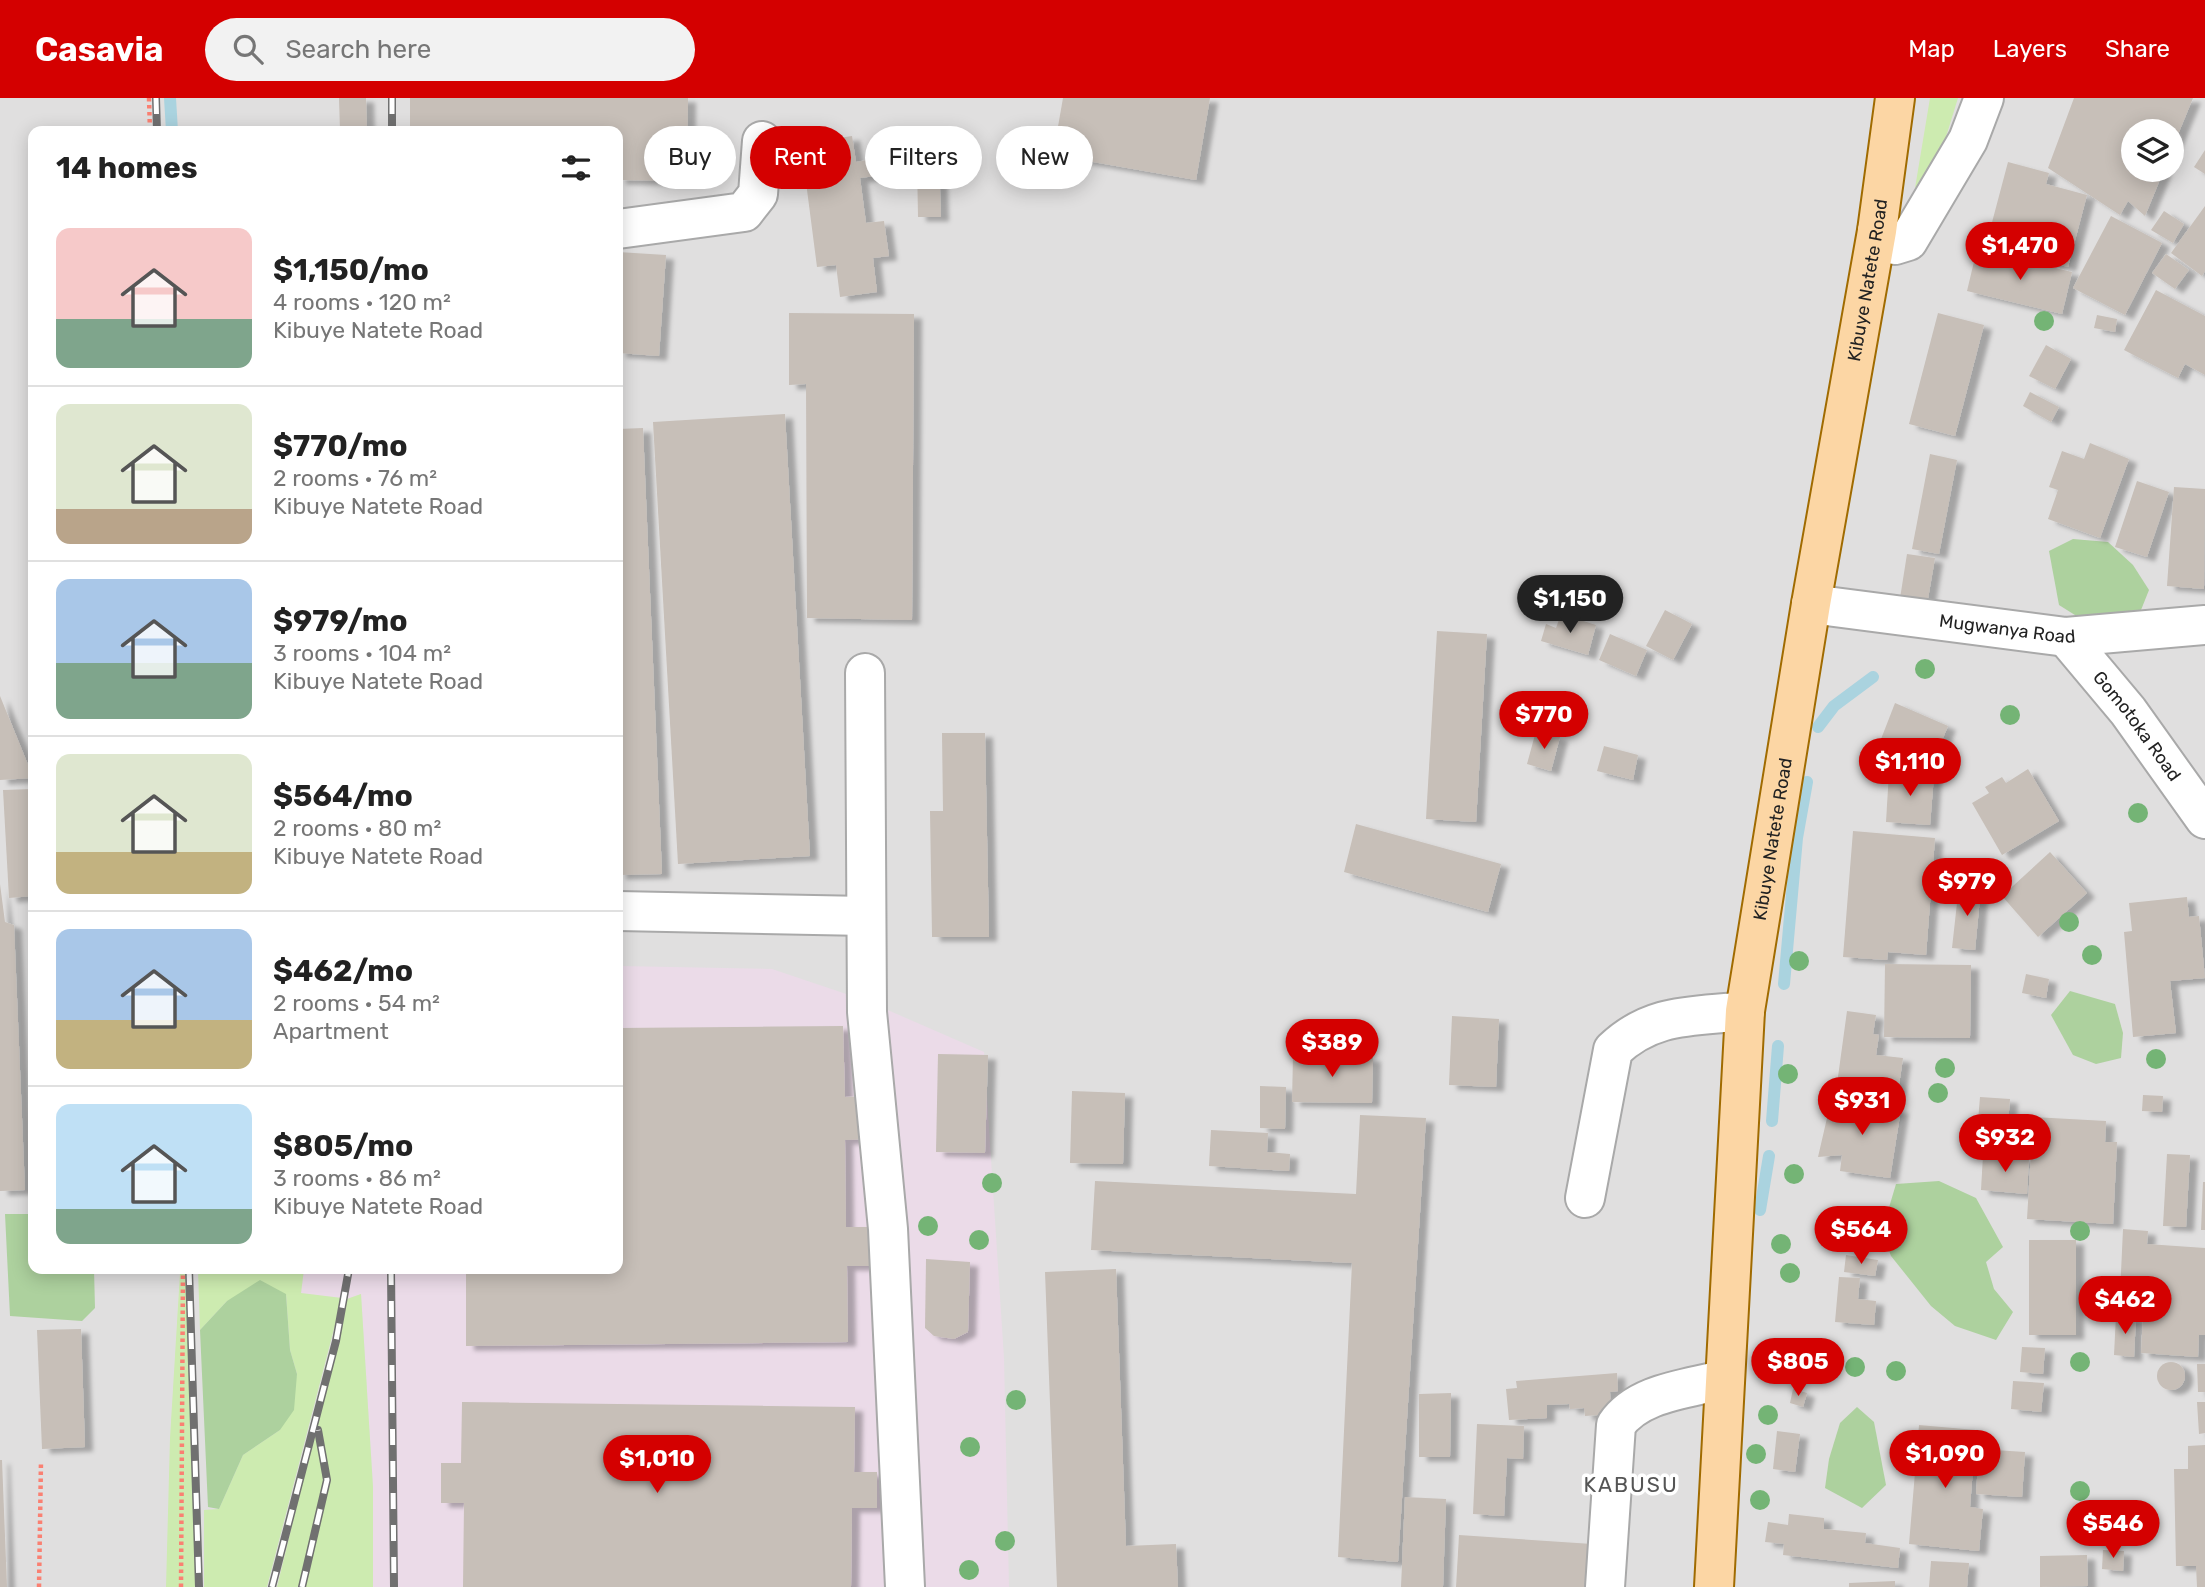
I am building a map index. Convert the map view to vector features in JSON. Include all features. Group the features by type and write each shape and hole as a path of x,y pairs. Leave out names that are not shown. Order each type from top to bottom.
{"main road":[{"name":"Kibuye Natete Road","path":"1714,1587 1745,1011 1811,604 1877,231 1895,98"}],"street":[{"path":"1877,231 1895,246 1908,241 1968,139 1984,98"},
{"path":"623,228 744,212 758,194 758,189"},
{"name":"Mugwanya Road","path":"1811,604 2066,638 2205,625"},
{"name":"Gomotoka Road","path":"2066,638 2128,711 2205,819"},
{"path":"865,673 867,1012 889,1255 905,1587"},
{"path":"623,911 866,916"},
{"path":"1585,1198 1613,1050 1629,1035 1657,1021 1745,1011"},
{"path":"1605,1587 1616,1425 1625,1412 1645,1401 1726,1380"}],"path":[{"path":"149,98 150,126"},
{"path":"181,1587 183,1274"},
{"path":"39,1587 41,1461"}],"shaded area":[{"path":"0,98 2205,98 2205,1587 0,1587"},
{"path":"623,966 772,969 867,1001 984,1052 1004,1358 1009,1587 373,1587 373,1487 361,1294 347,1299 301,1294 303,1274 623,1274"}],"green space":[{"path":"1930,98 1958,98 1937,166 1915,188"},
{"path":"2073,539 2108,542 2133,565 2149,590 2137,620 2094,627 2059,605 2049,551"},
{"path":"2070,991 2115,1004 2123,1033 2121,1058 2096,1064 2073,1055 2051,1015"},
{"path":"1939,1181 1976,1198 2003,1247 1986,1262 1994,1289 2013,1312 1996,1340 1955,1326 1931,1306 1891,1256 1882,1231 1896,1184"},
{"path":"5,1214 28,1214 28,1274 94,1274 95,1308 82,1321 10,1316"},
{"path":"180,1274 184,1274 189,1275 197,1587 166,1587 170,1438"},
{"path":"198,1274 303,1274 301,1293 342,1298 267,1587 204,1587 204,1510 219,1509 243,1455 280,1430 297,1374 290,1350 286,1294 227,1301 200,1330"},
{"path":"260,1280 286,1294 290,1350 297,1374 294,1410 280,1430 243,1455 219,1509 208,1507 200,1330 227,1301"},
{"path":"361,1294 373,1487 373,1587 277,1587 347,1299"},
{"path":"1857,1407 1874,1422 1886,1485 1862,1508 1825,1488 1829,1459 1840,1423"}],"building":[{"path":"339,98 366,98 367,126 340,126"},
{"path":"410,98 688,98 688,126 644,126 644,180 623,180 623,126 410,126"},
{"path":"1063,98 1210,98 1196,180 1093,162 1093,126 1058,126"},
{"path":"2074,98 2193,98 2184,120 2121,119 2121,182 2159,182 2145,216 2128,201 2120,215 2048,168"},
{"path":"851,136 856,162 865,160 865,177 860,178 866,223 884,221 889,256 873,258 877,292 840,297 836,265 817,267 807,189 851,189"},
{"path":"2205,150 2205,174 2194,167"},
{"path":"2008,162 2049,173 2046,184 2087,195 2068,267 1986,245"},
{"path":"917,189 940,189 941,217 918,217"},
{"path":"2205,206 2205,271 2202,276 2171,253"},
{"path":"2164,211 2184,224 2173,243 2151,230"},
{"path":"2111,216 2162,243 2125,315 2073,288"},
{"path":"1977,249 2072,272 2062,314 1967,291"},
{"path":"623,252 666,255 659,356 623,353"},
{"path":"2166,254 2189,270 2175,289 2152,273"},
{"path":"2156,290 2205,316 2205,375 2185,364 2178,378 2124,350"},
{"path":"789,313 914,314 912,620 807,618 806,384 789,385"},
{"path":"1938,313 1984,325 1955,436 1909,424"},
{"path":"2097,315 2117,319 2115,332 2094,328"},
{"path":"2046,345 2071,359 2055,389 2029,376"},
{"path":"2030,392 2059,407 2051,422 2023,406"},
{"path":"785,414 810,856 678,864 653,422"},
{"path":"643,428 662,874 623,875 623,429"},
{"path":"2090,443 2129,459 2100,538 2048,519 2058,490 2049,487 2062,451 2084,459"},
{"path":"1930,454 1957,460 1939,554 1912,549"},
{"path":"2137,481 2169,492 2147,557 2115,547"},
{"path":"2174,487 2205,489 2204,589 2167,586"},
{"path":"1907,554 1935,558 1925,616 1898,611"},
{"path":"1665,610 1692,624 1673,660 1646,646"},
{"path":"1561,614 1596,625 1588,655 1541,641 1546,624 1556,628"},
{"path":"1437,631 1487,634 1476,822 1426,819"},
{"path":"1610,634 1647,650 1636,676 1599,660"},
{"path":"0,696 28,765 28,778 0,780"},
{"path":"1895,703 1948,726 1928,774 1876,752"},
{"path":"1536,731 1560,737 1551,771 1527,764"},
{"path":"942,733 985,733 989,937 932,937 930,811 943,811"},
{"path":"1604,746 1638,755 1633,780 1597,771"},
{"path":"2028,769 2059,821 2002,855 1972,803 1989,793 1985,787 2002,777 2006,783"},
{"path":"1889,772 1934,775 1930,825 1886,822"},
{"path":"28,789 28,896 9,898 3,790"},
{"path":"1356,824 1501,864 1488,912 1344,872"},
{"path":"1853,831 1935,838 1926,955 1888,952 1887,960 1843,957"},
{"path":"2050,852 2087,893 2038,937 2002,896"},
{"path":"0,884 5,922 14,925 25,1190 0,1191"},
{"path":"1959,885 1981,887 1975,950 1952,948"},
{"path":"2187,897 2189,917 2199,916 2205,978 2170,981 2176,1033 2133,1037 2124,932 2132,931 2129,903"},
{"path":"1885,964 1971,965 1970,1038 1884,1037"},
{"path":"2026,974 2049,979 2046,998 2022,993"},
{"path":"1847,1011 1876,1015 1873,1034 1879,1035 1876,1055 1903,1058 1898,1092 1837,1084"},
{"path":"1452,1016 1499,1019 1496,1087 1449,1085"},
{"path":"843,1026 845,1097 872,1096 873,1139 845,1140 846,1227 874,1227 874,1266 847,1266 848,1342 466,1346 466,1274 623,1274 623,1028"},
{"path":"938,1054 988,1055 985,1153 936,1152"},
{"path":"1293,1055 1373,1057 1372,1103 1292,1102"},
{"path":"1260,1086 1286,1087 1285,1129 1260,1128"},
{"path":"1072,1091 1125,1093 1123,1164 1070,1163"},
{"path":"2143,1095 2163,1096 2162,1112 2142,1111"},
{"path":"1980,1097 2010,1099 2007,1135 1977,1133"},
{"path":"1850,1101 1901,1109 1890,1178 1840,1171 1842,1155 1818,1157 1830,1105"},
{"path":"1360,1115 1426,1118 1398,1562 1338,1557 1352,1263 1091,1250 1095,1181 1356,1194"},
{"path":"2033,1117 2106,1121 2105,1142 2117,1142 2113,1224 2027,1219"},
{"path":"1211,1130 1268,1133 1267,1152 1290,1154 1289,1171 1209,1166"},
{"path":"2167,1154 2190,1155 2186,1227 2163,1226"},
{"path":"1983,1155 2029,1159 2027,1194 1981,1190"},
{"path":"2203,1182 2205,1230 2201,1230"},
{"path":"2123,1229 2148,1231 2147,1244 2205,1248 2205,1335 2199,1335 2198,1357 2141,1353 2144,1296 2120,1294"},
{"path":"2029,1240 2076,1240 2076,1335 2029,1335"},
{"path":"1846,1255 1878,1260 1875,1276 1844,1272"},
{"path":"926,1259 970,1262 968,1332 954,1339 934,1336 925,1328"},
{"path":"1116,1269 1126,1546 1176,1544 1178,1587 1057,1587 1045,1272"},
{"path":"1839,1277 1860,1278 1858,1299 1876,1301 1874,1325 1835,1322"},
{"path":"2116,1315 2136,1317 2134,1357 2114,1355"},
{"path":"81,1329 85,1447 42,1449 37,1330"},
{"path":"2022,1347 2045,1348 2043,1374 2020,1372"},
{"path":"2171,1362 2181,1366 2185,1376 2181,1386 2171,1390 2161,1386 2157,1376 2161,1366"},
{"path":"2197,1364 2205,1364 2205,1392 2198,1392"},
{"path":"1617,1373 1618,1391 1610,1392 1611,1414 1585,1416 1584,1408 1570,1409 1569,1404 1547,1405 1547,1418 1509,1420 1506,1389 1517,1388 1516,1381"},
{"path":"2013,1381 2044,1383 2041,1412 2011,1409"},
{"path":"1793,1389 1807,1393 1803,1407 1790,1403"},
{"path":"1451,1393 1450,1457 1419,1457 1419,1394"},
{"path":"462,1402 855,1407 854,1472 877,1472 877,1508 852,1508 851,1587 463,1587 464,1503 441,1503 441,1463 461,1463"},
{"path":"2197,1402 2205,1402 2205,1433 2199,1434"},
{"path":"1477,1424 1524,1426 1523,1459 1507,1458 1504,1516 1473,1514"},
{"path":"1919,1425 1976,1430 1970,1507 1983,1509 1979,1551 1909,1544"},
{"path":"1777,1431 1800,1434 1795,1472 1773,1469"},
{"path":"2205,1445 2205,1587 2197,1587 2196,1566 2176,1566 2174,1469 2188,1469 2188,1446"},
{"path":"1979,1449 2025,1452 2022,1497 1976,1494"},
{"path":"2,1460 7,1587 0,1587"},
{"path":"1405,1497 1446,1499 1443,1587 1401,1587"},
{"path":"1789,1514 1824,1518 1824,1529 1866,1533 1865,1543 1900,1548 1898,1568 1783,1555 1784,1544 1765,1542 1768,1522 1788,1525"},
{"path":"1459,1535 1592,1544 1589,1587 1456,1587"},
{"path":"2103,1550 2124,1551 2123,1571 2102,1569"},
{"path":"2087,1555 2088,1586 2040,1587 2040,1556"},
{"path":"1931,1561 1969,1563 1967,1587 1929,1587"},
{"path":"1895,1581 1895,1587 1849,1587 1849,1583"}],"waterway":[{"path":"170,98 172,126"},
{"path":"1818,727 1834,706 1873,677"},
{"path":"1784,984 1797,838 1807,782"},
{"path":"1772,1121 1778,1046"},
{"path":"1760,1210 1769,1156"}],"railway":[{"path":"156,98 157,126"},
{"path":"392,98 392,126"},
{"path":"189,1274 199,1587"},
{"path":"272,1587 336,1341 348,1274"},
{"path":"391,1274 394,1587"},
{"path":"302,1587 327,1480 318,1430"}],"district":[{"name":"KABUSU","path":"1631,1484"}]}
